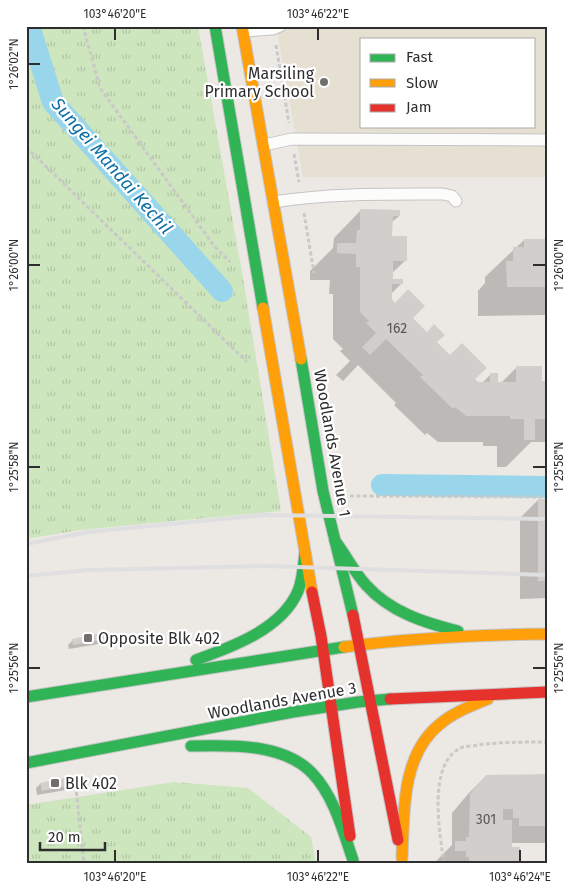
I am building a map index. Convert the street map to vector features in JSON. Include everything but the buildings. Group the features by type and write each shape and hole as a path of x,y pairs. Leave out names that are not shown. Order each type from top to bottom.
{"main road":[{"name":"Woodlands Avenue 1","path":"215,26 260,204 296,326 315,449 350,601 402,861"},
{"name":"Woodlands Avenue 1","path":"243,29 264,145 260,204 305,553 332,706 354,862"},
{"path":"335,541 366,586 389,605 400,612 418,619 475,636"},
{"path":"128,680 209,655 256,632 283,614 296,597 300,586 305,553"},
{"path":"26,697 358,645 475,636 547,634"},
{"name":"Woodlands Avenue 3","path":"26,763 332,706 435,696 547,692"},
{"path":"402,861 404,815 409,779 424,740 433,729 447,718 501,694"},
{"path":"107,749 227,745 248,747 289,758 302,764 311,772 321,786 340,824 354,862"}],"lane":[{"path":"243,29 276,27"},
{"path":"264,145 292,140 547,140"},
{"path":"260,204 302,197 351,195 443,194 452,196 456,201"}],"path":[{"path":"83,26 100,88 215,247 234,266"},
{"path":"276,27 314,275"},
{"path":"26,147 252,367"},
{"path":"348,487 350,496 547,496"},
{"path":"444,864 438,813 440,775 451,755 463,748 472,746 499,743 547,742"},
{"path":"71,756 84,864"}],"shaded area":[{"name":"Marsiling Primary School","path":"276,26 547,26 547,177 303,177"}],"green space":[{"path":"26,26 198,26 243,278 281,511 80,530 26,539"},
{"path":"174,782 248,788 311,837 316,864 26,864 26,805"}],"waterway":[{"name":"Sungei Mandai Kechil","path":"29,26 53,102 222,291"},
{"path":"382,485 547,487"}],"railway":[{"path":"26,544 88,532 264,515 547,519"},
{"path":"26,576 88,570 266,566 547,575"}],"traffic: fast":[{"path":"215,26 263,308"},
{"path":"301,359 323,491 353,615"},
{"path":"335,541 362,580 375,594 409,615 458,631"},
{"path":"196,660 254,635 280,616 298,591 305,553"},
{"path":"26,697 344,647"},
{"path":"26,763 293,712 390,699"},
{"path":"191,746 255,748 271,751 300,763 312,773 326,792 337,814 353,860"}],"traffic: slow":[{"path":"242,26 301,359"},
{"path":"263,308 312,592"},
{"path":"344,647 445,637 547,634"},
{"path":"402,858 407,786 411,768 418,752 427,737 445,720 488,699"}],"traffic: jam":[{"path":"312,592 321,636 350,836"},
{"path":"353,615 398,840"},
{"path":"390,699 547,692"}],"place":[{"name":"Marsiling Primary School","path":"324,82"},
{"name":"Opposite Blk 402","path":"88,638"},
{"name":"Blk 402","path":"55,783"}]}
